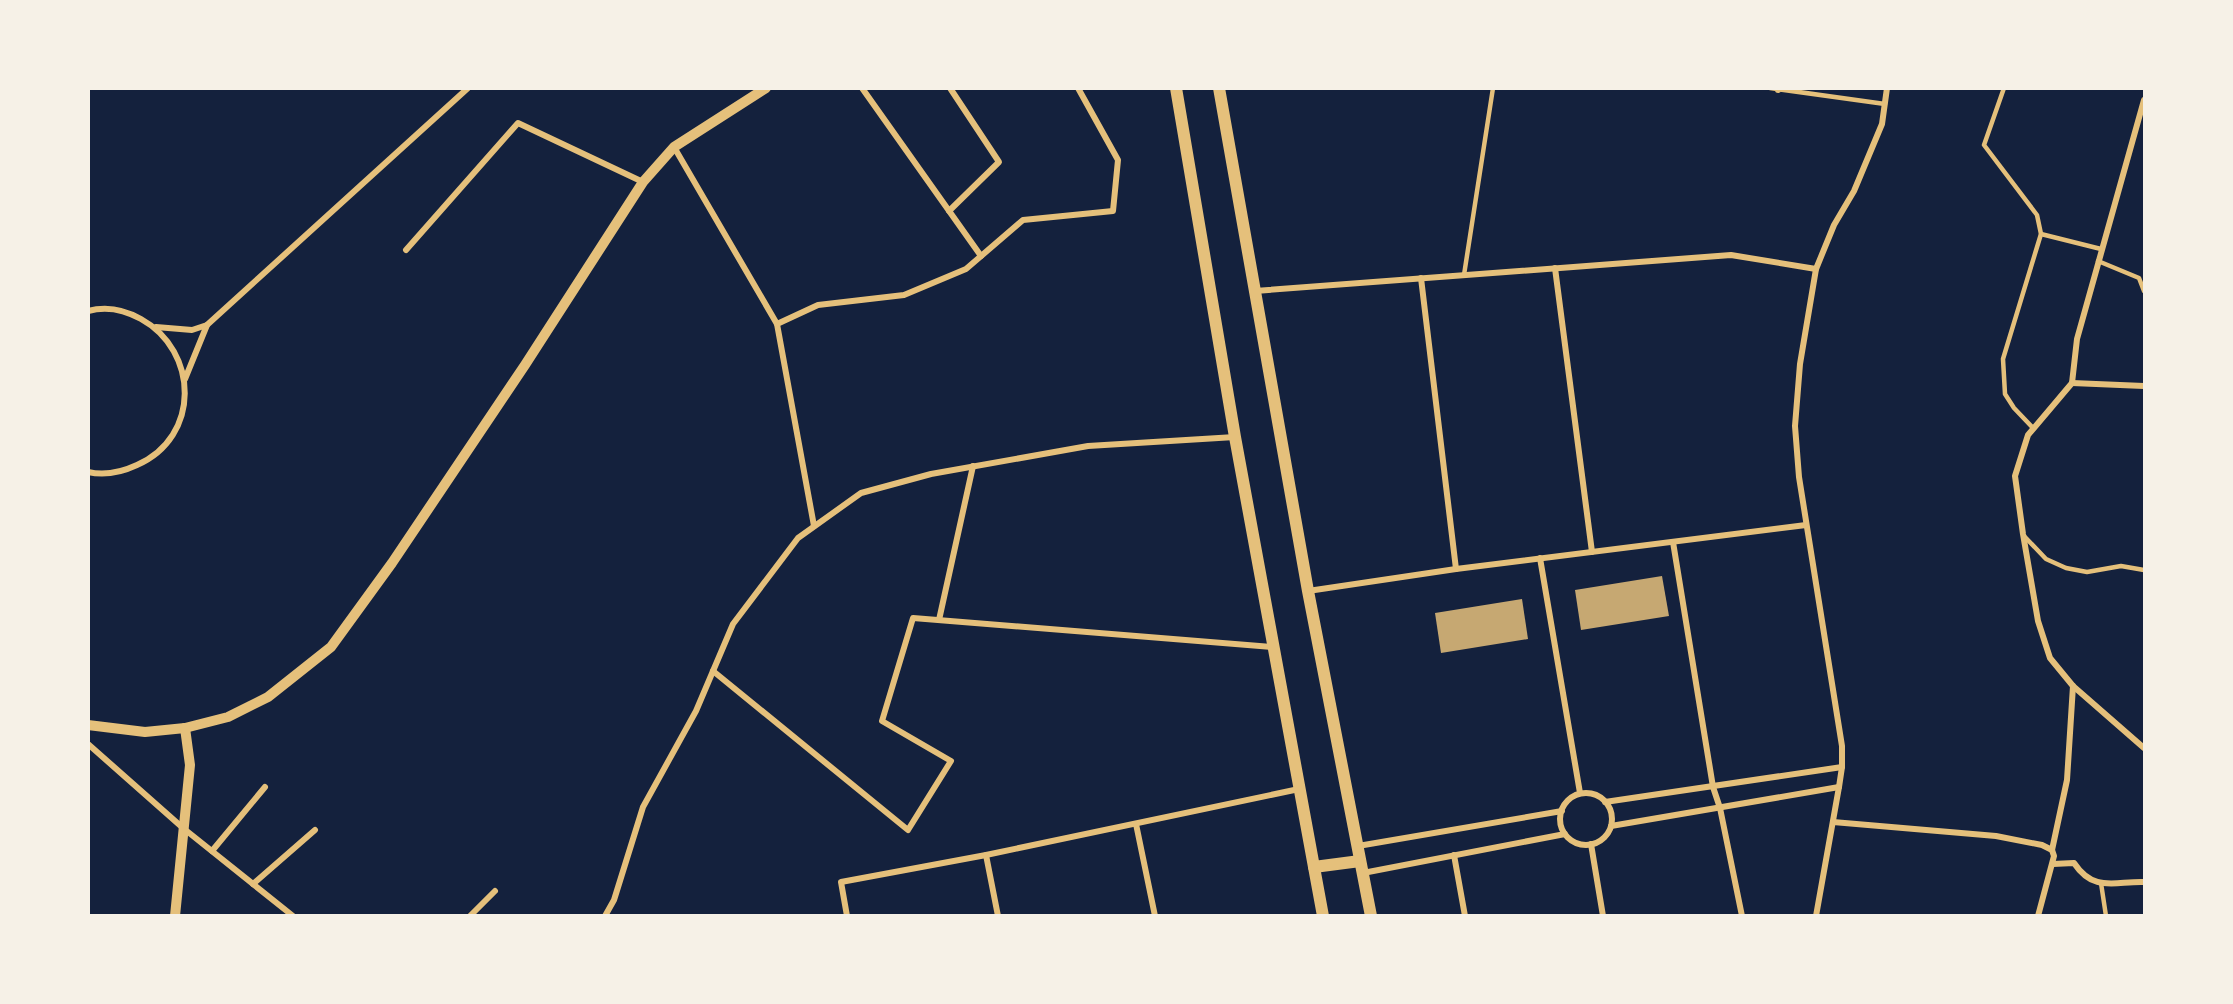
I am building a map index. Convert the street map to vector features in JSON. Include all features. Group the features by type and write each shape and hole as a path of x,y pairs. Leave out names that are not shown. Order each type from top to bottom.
{"main road":[{"path":"1176,88 1235,437 1323,915"},
{"path":"1218,88 1308,591 1371,915"},
{"path":"1314,867 1361,867"}],"street":[{"path":"156,327 192,330 207,325 468,88"},
{"path":"88,725 145,732 185,728 228,717 268,697 330,647 412,533 525,365 643,182 674,147 766,88"},
{"path":"862,88 981,256"},
{"path":"949,211 999,162 950,88"},
{"path":"777,324 818,306 904,295 966,269 1023,220 1113,211 1118,159 1078,88"},
{"path":"1816,915 1839,787 1842,746 1799,477 1796,426 1800,364 1816,268 1834,225 1854,191 1868,160 1882,124 1887,88"},
{"path":"2145,100 2077,339 2072,383 2028,435 2015,476 2022,534 2038,621 2050,658 2073,686 2145,748"},
{"path":"406,250 518,123 643,182"},
{"path":"674,147 777,324 814,526"},
{"path":"1254,291 1731,255 1816,268"},
{"path":"1555,268 1592,552"},
{"path":"1420,278 1456,569"},
{"path":"88,311 100,308 130,312 156,327 176,351 185,380 184,410 171,438 150,460 122,472 88,472"},
{"path":"185,380 207,325"},
{"path":"2072,383 2145,386"},
{"path":"605,915 614,900 643,807 696,711 733,624 798,538 861,494 931,474 1088,446 1235,437"},
{"path":"939,620 973,466"},
{"path":"1308,591 1456,569 1806,525"},
{"path":"1674,542 1713,787 1720,807 1742,915"},
{"path":"1540,558 1580,793"},
{"path":"713,671 908,830 951,761 882,720 913,618 1273,646"},
{"path":"2038,915 2053,864 2052,850 2067,780 2073,686"},
{"path":"175,915 190,765 185,728"},
{"path":"88,744 183,828 293,915"},
{"path":"1605,802 1842,767"},
{"path":"212,851 265,787"},
{"path":"1611,826 1839,787"},
{"path":"847,915 841,882 986,855 1299,789"},
{"path":"1580,793 1591,793 1605,802 1612,816 1611,826 1597,843 1586,845 1575,842 1565,834 1561,827 1562,812 1570,798 1580,793"},
{"path":"1357,846 1562,812"},
{"path":"1833,822 1996,836 2042,845 2052,850"},
{"path":"1136,824 1155,915"},
{"path":"253,884 315,830"},
{"path":"1361,867 1454,855 1565,834"},
{"path":"1591,844 1603,915"},
{"path":"986,855 998,915"},
{"path":"1454,855 1465,915"},
{"path":"2053,864 2074,863 2080,872 2092,882 2107,885 2145,882"},
{"path":"470,915 495,891"}],"lane":[{"path":"1464,275 1492,88"},
{"path":"1770,88 1885,105"},
{"path":"2004,88 1984,145 2037,215 2041,234 2003,359 2005,393 2014,408 2033,428"},
{"path":"2041,234 2101,249"},
{"path":"2098,261 2139,278 2145,291"},
{"path":"2022,534 2046,559 2066,568 2087,572 2121,566 2145,570"},
{"path":"2101,883 2106,915"}],"building":[{"path":"1662,576 1669,616 1581,630 1575,590"},
{"path":"1522,599 1528,639 1441,653 1435,613"}]}
